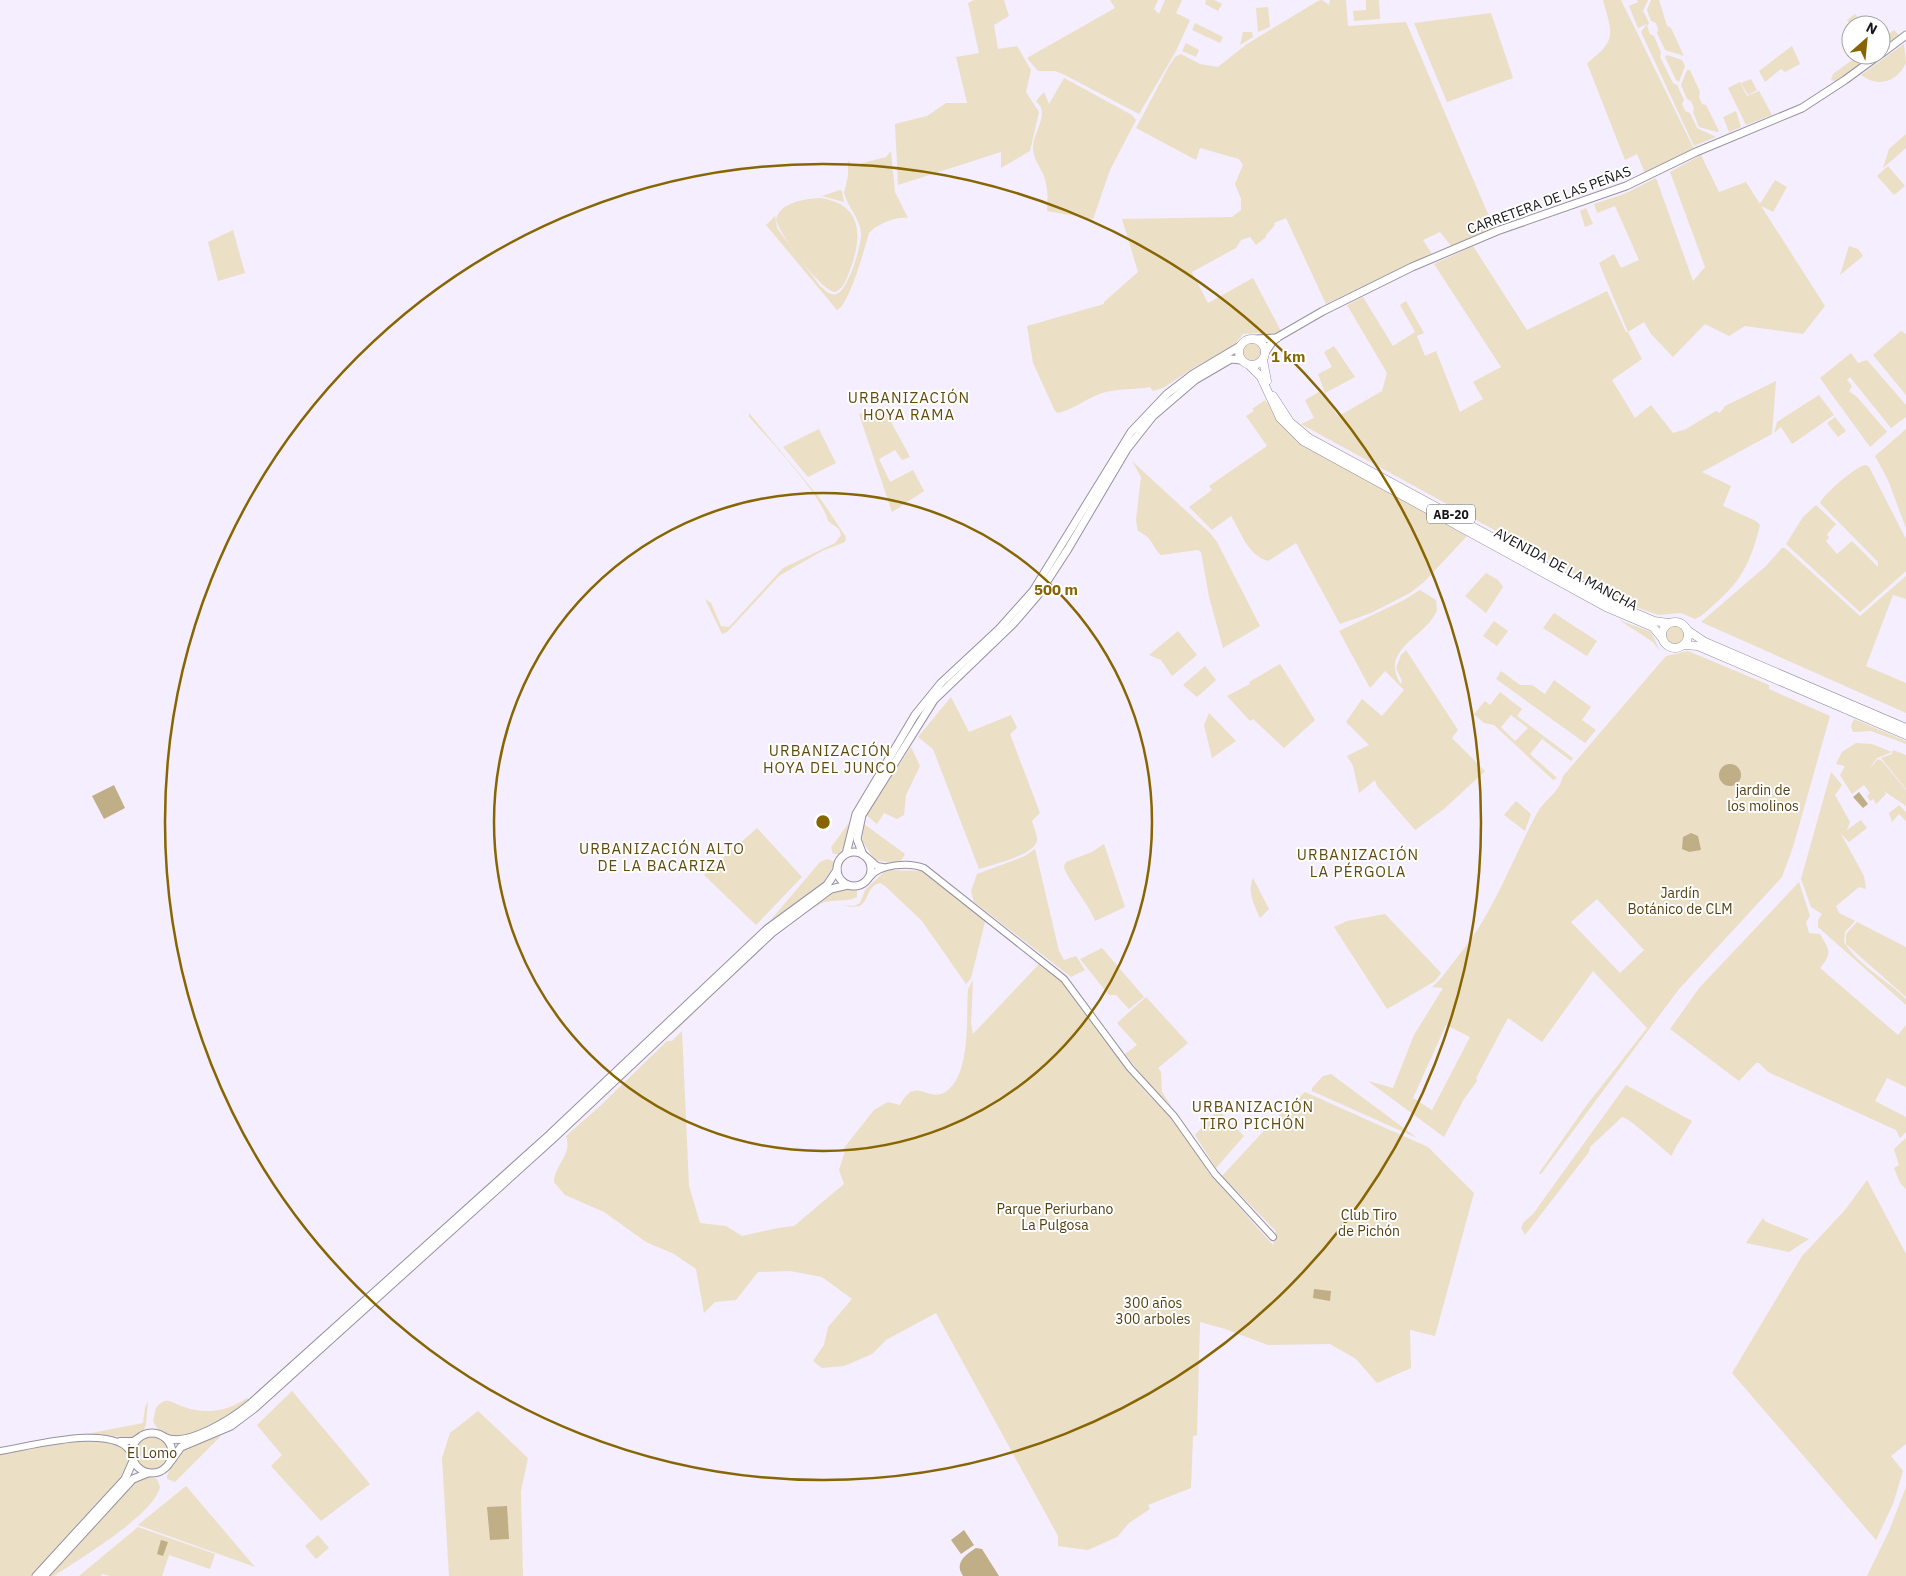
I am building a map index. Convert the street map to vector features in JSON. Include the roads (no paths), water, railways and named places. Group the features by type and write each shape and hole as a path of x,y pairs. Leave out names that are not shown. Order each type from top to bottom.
{"main road":[{"name":"CARRETERA DE LAS PEÑAS","path":"1891,46 1906,35"},
{"name":"CARRETERA DE LAS PEÑAS","path":"1278,338 1323,311 1412,267 1497,230 1626,186 1696,152 1802,108 1865,65"},
{"path":"36,1576 125,1479 132,1458 133,1445 138,1438 149,1433 177,1440 200,1433 229,1419 250,1404 549,1134 768,929 827,884 837,870 839,861 846,854 856,814 915,715 941,683 999,629 1033,591 1131,432 1167,394 1198,371 1249,339 1278,338"},
{"path":"1263,366 1272,342 1278,338"},
{"path":"1256,339 1264,346 1263,366"},
{"path":"1240,346 1238,352 1241,360"},
{"path":"44,1576 134,1479 148,1473 160,1472 181,1447 226,1428 255,1408 554,1138 772,933 831,889 848,885 861,885 870,876 871,866 857,839 862,815 934,700 1003,634 1038,595 1068,549 1127,449 1153,416 1181,391 1211,370 1231,359 1241,360 1249,365 1257,364 1263,366"},
{"name":"AVENIDA DE LA MANCHA","path":"1249,365 1263,366"},
{"name":"AVENIDA DE LA MANCHA","path":"1263,366 1273,396 1285,415 1296,428 1310,438 1621,607 1654,621 1668,623"},
{"name":"AVENIDA DE LA MANCHA","path":"1263,366 1280,418 1303,441 1606,607 1650,626 1657,630 1661,637"},
{"name":"AB-20","path":"1668,623 1679,622 1701,640 1906,728"},
{"path":"1668,623 1662,628 1661,637 1664,643 1672,648 1684,645 1698,646 1906,734"},
{"path":"1684,645 1688,638 1687,630"},
{"path":"846,854 855,852 865,856"},
{"path":"837,870 841,880 848,885"},
{"path":"164,1437 172,1450 171,1461"},
{"path":"132,1458 140,1469 148,1473"}],"street":[{"path":"865,856 877,866 918,866 927,869 1064,979 1130,1068 1174,1116 1214,1174 1273,1237"},
{"path":"870,876 884,867"},
{"path":"0,1451 84,1437 133,1441 138,1438"},
{"path":"115,1440 126,1445 132,1458"}],"district":[{"name":"URBANIZACIÓN HOYA RAMA","path":"909,406"},
{"name":"URBANIZACIÓN HOYA DEL JUNCO","path":"830,758"},
{"name":"URBANIZACIÓN ALTO DE LA BACARIZA","path":"662,856"},
{"name":"URBANIZACIÓN LA PÉRGOLA","path":"1358,862"},
{"name":"URBANIZACIÓN TIRO PICHÓN","path":"1253,1114"}],"park label":[{"name":"jardin de los molinos","path":"1763,798"},
{"name":"Jardín Botánico de CLM","path":"1680,902"},
{"name":"Parque Periurbano La Pulgosa","path":"1055,1218"},
{"name":"Club Tiro de Pichón","path":"1369,1224"},
{"name":"300 años 300 arboles","path":"1153,1312"},
{"name":"El Lomo","path":"152,1453"}]}
